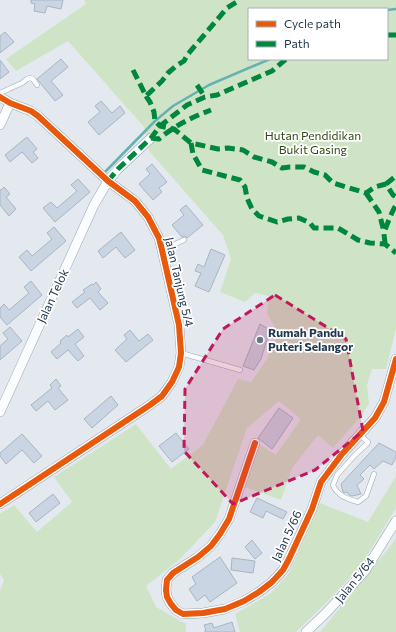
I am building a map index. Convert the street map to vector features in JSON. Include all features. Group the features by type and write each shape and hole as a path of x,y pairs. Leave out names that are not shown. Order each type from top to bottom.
{"street":[{"name":"Jalan Tanjung 5/4","path":"0,97 10,103 31,111 38,116 108,181 135,201 148,217 159,238 162,250 179,325 181,353 178,367 172,382 162,396 0,504"},
{"path":"0,124 10,103"},
{"name":"Jalan Telok","path":"0,412 94,205 108,181 118,169 151,138"},
{"name":"Jalan 5/66","path":"255,443 228,519 220,534 207,550 173,573 167,580 166,590 171,604 176,610 183,614 203,613 225,608 244,601 272,582 283,570 312,509 321,482 342,454 375,418 384,402 396,363"},
{"name":"Jalan 5/64","path":"306,632 365,571 396,521"}],"lane":[{"path":"0,93 30,78 33,79 37,85"},
{"path":"162,250 184,240"},
{"path":"181,353 240,370"},
{"path":"360,435 368,442 368,444 355,455 337,475 333,485 335,490 344,497 358,502 366,496 374,474"}],"highlighted area":[{"path":"275,295 346,339 363,431 315,470 233,504 184,451 185,389 223,329"}],"green space":[{"name":"Hutan Pendidikan Bukit Gasing","path":"84,0 396,0 396,329 386,369 372,369 367,385 369,404 333,448 318,435 292,468 281,500 245,487 259,444 276,455 301,419 279,401 247,428 215,522 180,559 146,586 156,607 186,624 186,632 0,632 0,591 4,580 0,574 0,514 14,505 37,532 72,502 54,477 136,424 171,469 203,445 238,379 251,382 267,359 276,339 274,325 267,314 269,296 255,293 245,302 220,292 231,259 223,235 149,151 144,127 68,41 16,71 6,59 86,4"},
{"path":"396,476 396,508 360,567 324,605 296,632 240,632 235,614 270,594 289,573 320,503 368,522"},
{"path":"396,538 396,632 320,632 392,544"}],"building":[{"path":"31,0 63,0 61,9 47,6 45,13 34,11 35,4 31,3"},
{"path":"5,32 14,42 0,53 0,36"},
{"path":"61,59 68,67 51,81 63,95 55,101 37,79"},
{"path":"0,60 9,72 0,79"},
{"path":"101,101 112,113 120,106 125,113 99,135 88,122 100,112 95,106"},
{"path":"27,137 37,149 33,152 38,158 32,163 22,152 10,162 5,155"},
{"path":"152,164 167,182 159,188 162,192 153,200 139,184 150,174 146,169"},
{"path":"78,179 90,192 55,222 43,208 51,202 57,208 77,191 71,185"},
{"path":"4,187 10,194 6,197 16,209 9,216 0,205 0,190"},
{"path":"186,205 203,225 187,238 185,236 182,237 172,225 184,215 180,210"},
{"path":"54,227 66,241 31,271 19,257 27,250 32,256 52,239 47,233"},
{"path":"121,232 135,250 125,258 116,247 103,258 98,251"},
{"path":"211,249 225,255 209,292 195,286 201,273 195,271 198,264 204,267"},
{"path":"31,281 42,295 7,325 0,317 0,308 4,304 9,310 29,293 24,287"},
{"path":"96,282 101,289 98,292 108,303 100,310 90,298 77,308 72,302 85,292 83,290"},
{"name":"Rumah Pandu Puteri Selangor","path":"260,324 270,330 261,359 254,370 243,366"},
{"path":"10,327 22,341 0,360 0,346 8,339 3,333"},
{"path":"78,329 84,337 75,344 84,356 78,361 68,350 57,359 51,352 67,335 68,337"},
{"path":"130,330 139,341 148,334 153,340 126,362 115,350 127,339 124,335"},
{"path":"56,379 61,386 58,388 68,400 55,410 48,401 36,411 31,405 52,388 50,385"},
{"path":"111,396 118,405 92,428 84,419"},
{"path":"279,408 293,418 272,449 258,438"},
{"path":"176,433 189,449 172,462 159,446"},
{"path":"22,434 42,456 34,463 22,450 6,464 0,456 0,453"},
{"path":"379,443 396,452 396,457 392,465 383,461 374,469 370,465 360,475 364,479 357,485 361,494 352,496 347,492 343,492 341,484"},
{"path":"53,494 60,503 36,522 29,513"},
{"path":"257,498 287,512 283,519 266,511 263,518 250,512"},
{"path":"252,540 262,553 255,559 245,547"},
{"path":"220,557 237,583 210,602 205,595 197,601 189,589 196,584 192,577"},
{"path":"232,558 255,561 253,573 231,570"},
{"path":"232,622 235,632 205,632 206,630 204,625 212,623 214,628"}],"waterway":[{"path":"388,10 396,9"},
{"path":"104,173 155,121 173,106 209,85 268,60"}],"marked path":[{"path":"133,70 146,96 168,73 184,61 188,54 227,8 240,0"},
{"path":"388,35 396,35"},
{"path":"108,181 118,169 151,138 160,126 187,105 205,97 217,95 272,71 285,60"},
{"path":"197,85 205,97"},
{"path":"146,96 154,112 155,121 160,126 174,129 191,143 218,149 228,148 243,150 254,157 272,162 282,168 304,167 325,175 333,183 366,193 375,187 386,184 396,197"},
{"path":"151,138 159,139 184,122 211,110"},
{"path":"191,143 193,154 202,170 240,180 245,187 247,198 252,209 259,216 277,222 299,218 310,223 314,228 338,228 358,240 370,243 385,244 396,253"},
{"path":"386,184 396,176"},
{"path":"366,193 379,212 384,232"},
{"path":"385,244 384,233 396,205"}],"cycle path":[{"path":"0,97 10,103 31,111 38,116 108,181 135,201 148,217 159,238 162,250 179,325 181,353 179,367 172,382 162,396 0,504"},
{"path":"255,443 229,519 220,534 211,546 198,557 173,573 167,580 167,597 176,610 183,614 203,613 225,609 244,601 272,582 283,570 312,509 321,482 342,454 375,418 384,402 396,359"}],"place":[{"name":"Rumah Pandu Puteri Selangor","path":"260,340"}]}
